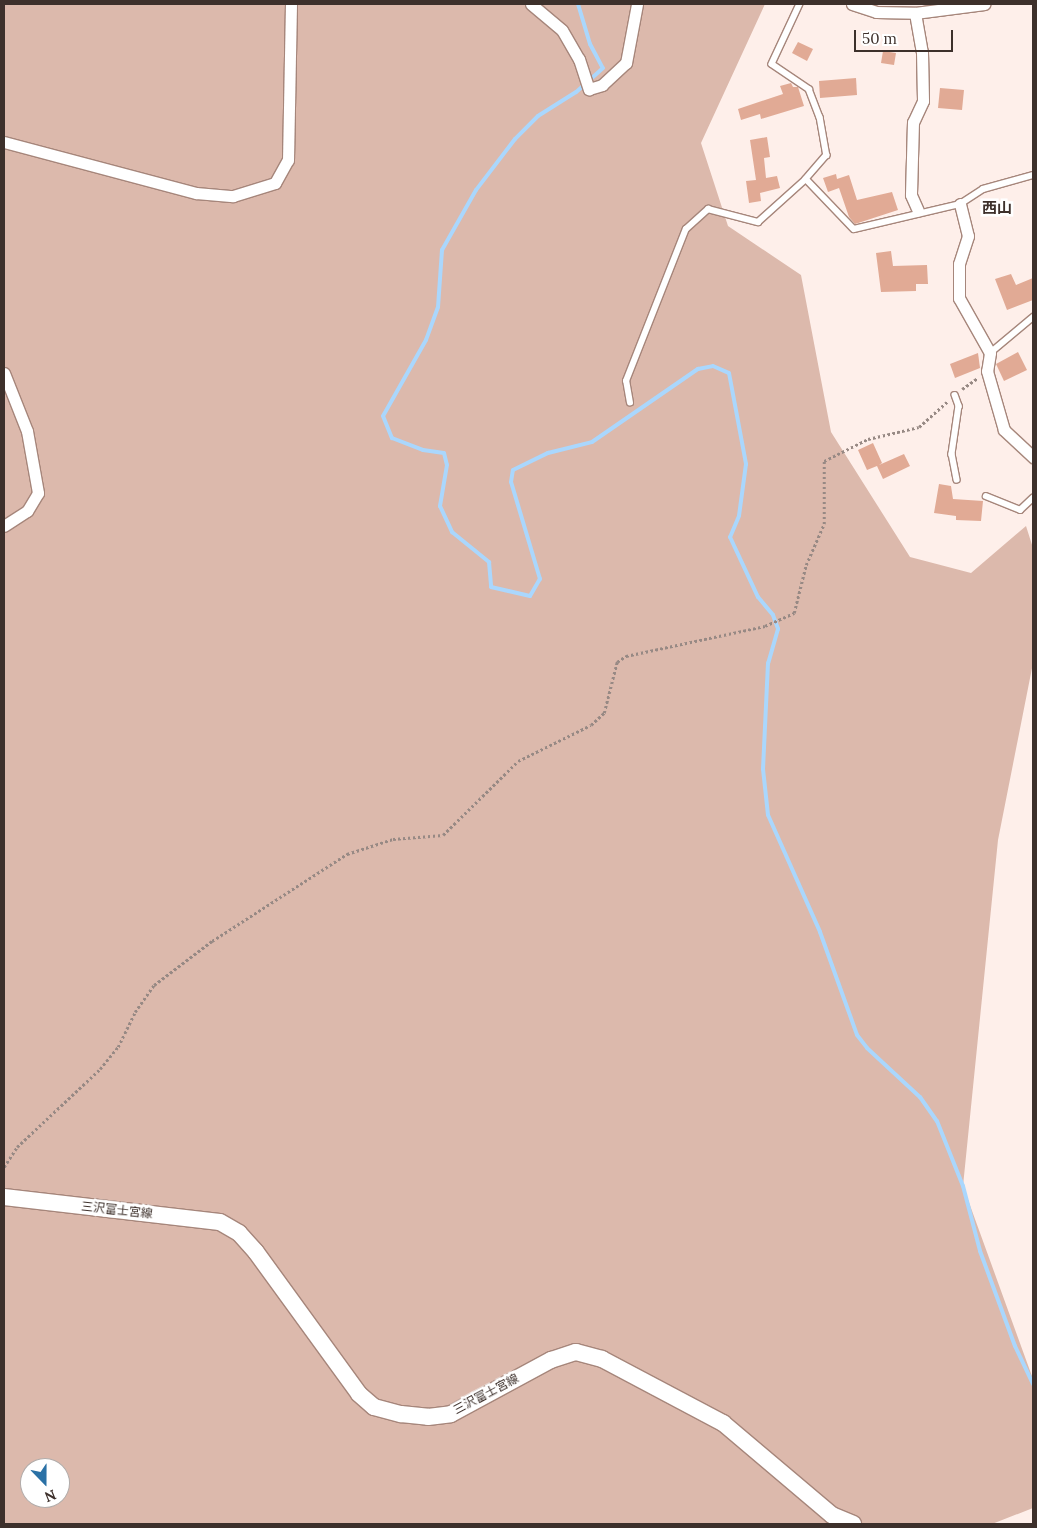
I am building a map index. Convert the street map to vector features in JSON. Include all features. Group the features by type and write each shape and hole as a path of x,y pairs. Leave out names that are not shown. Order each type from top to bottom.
{"main road":[{"name":"三沢富士宮線","path":"4,1197 220,1222 239,1233 256,1252 358,1394 374,1407 401,1414 428,1416 451,1414 552,1360 576,1352 602,1359 723,1423 832,1515 853,1524"}],"street":[{"path":"4,142 196,192 233,196 274,183 288,160 291,4"},
{"path":"531,4 562,30 589,89 602,85 626,63 628,42 637,4"},
{"path":"852,4 914,12 984,4"},
{"path":"914,12 922,52 923,101 913,122 911,195 918,211"},
{"path":"960,204 968,236 959,264 959,298 990,353 987,371 1004,430 1033,456"},
{"path":"4,373 27,431 38,494 27,510 4,526"}],"lane":[{"path":"630,403 626,381 686,229 708,209 758,222 806,179 827,155 820,117 809,89 772,64 800,4"},
{"path":"806,179 854,229 918,211 960,204 984,189 1033,175"},
{"path":"990,353 1033,317"},
{"path":"955,395 959,406 952,454 957,480"},
{"path":"986,496 1020,510 1033,498"}],"path":[{"path":"4,1167 17,1147 100,1069 118,1047 135,1012 154,985 212,941 347,854 393,839 444,835 518,760 591,726 604,713 616,662 626,656 777,622 794,613 806,564 824,524 824,461 868,439 919,427 955,395 987,371"}],"shaded area":[{"path":"4,4 765,4 701,143 728,226 801,275 831,432 910,557 971,573 1026,526 1033,548 1033,663 998,840 963,1186 1033,1379 1033,1508 992,1524 4,1524"}],"building":[{"path":"798,42 813,49 807,61 792,53"},
{"path":"883,51 896,53 894,65 881,63"},
{"path":"856,78 857,95 820,98 819,81"},
{"path":"791,83 793,87 798,87 804,106 761,119 760,114 741,120 738,109 783,94 780,86"},
{"path":"940,88 964,90 962,110 938,108"},
{"path":"767,137 770,157 764,158 766,178 777,176 780,188 760,193 761,201 749,203 746,181 756,180 750,140"},
{"path":"836,174 837,179 849,175 857,200 892,192 898,210 855,224 849,217 839,188 828,192 823,178"},
{"path":"891,251 893,266 927,265 928,284 916,284 916,291 881,292 876,253"},
{"path":"1011,274 1016,285 1033,278 1033,300 1007,310 995,279"},
{"path":"1018,352 1027,370 1004,381 996,364"},
{"path":"978,353 980,368 955,378 950,364"},
{"path":"873,443 882,463 879,465 904,454 910,466 883,479 877,466 867,470 858,450"},
{"path":"939,484 951,486 953,499 983,501 981,521 956,520 956,516 934,513"}],"waterway":[{"path":"578,4 590,44 603,68 576,92 538,116 515,139 476,190 442,250 438,307 426,340 383,416 392,438 423,450 444,453 447,465 440,506 452,532 489,562 491,587 530,596 540,579 511,482 513,470 548,453 592,442 698,369 713,366 729,373 746,464 739,516 730,537 758,597 773,615 778,629 768,663 763,769 768,815 820,932 857,1035 867,1048 920,1097 937,1121 963,1186 980,1251 1015,1346 1033,1384"}],"district":[{"name":"西山","path":"997,208"}]}
